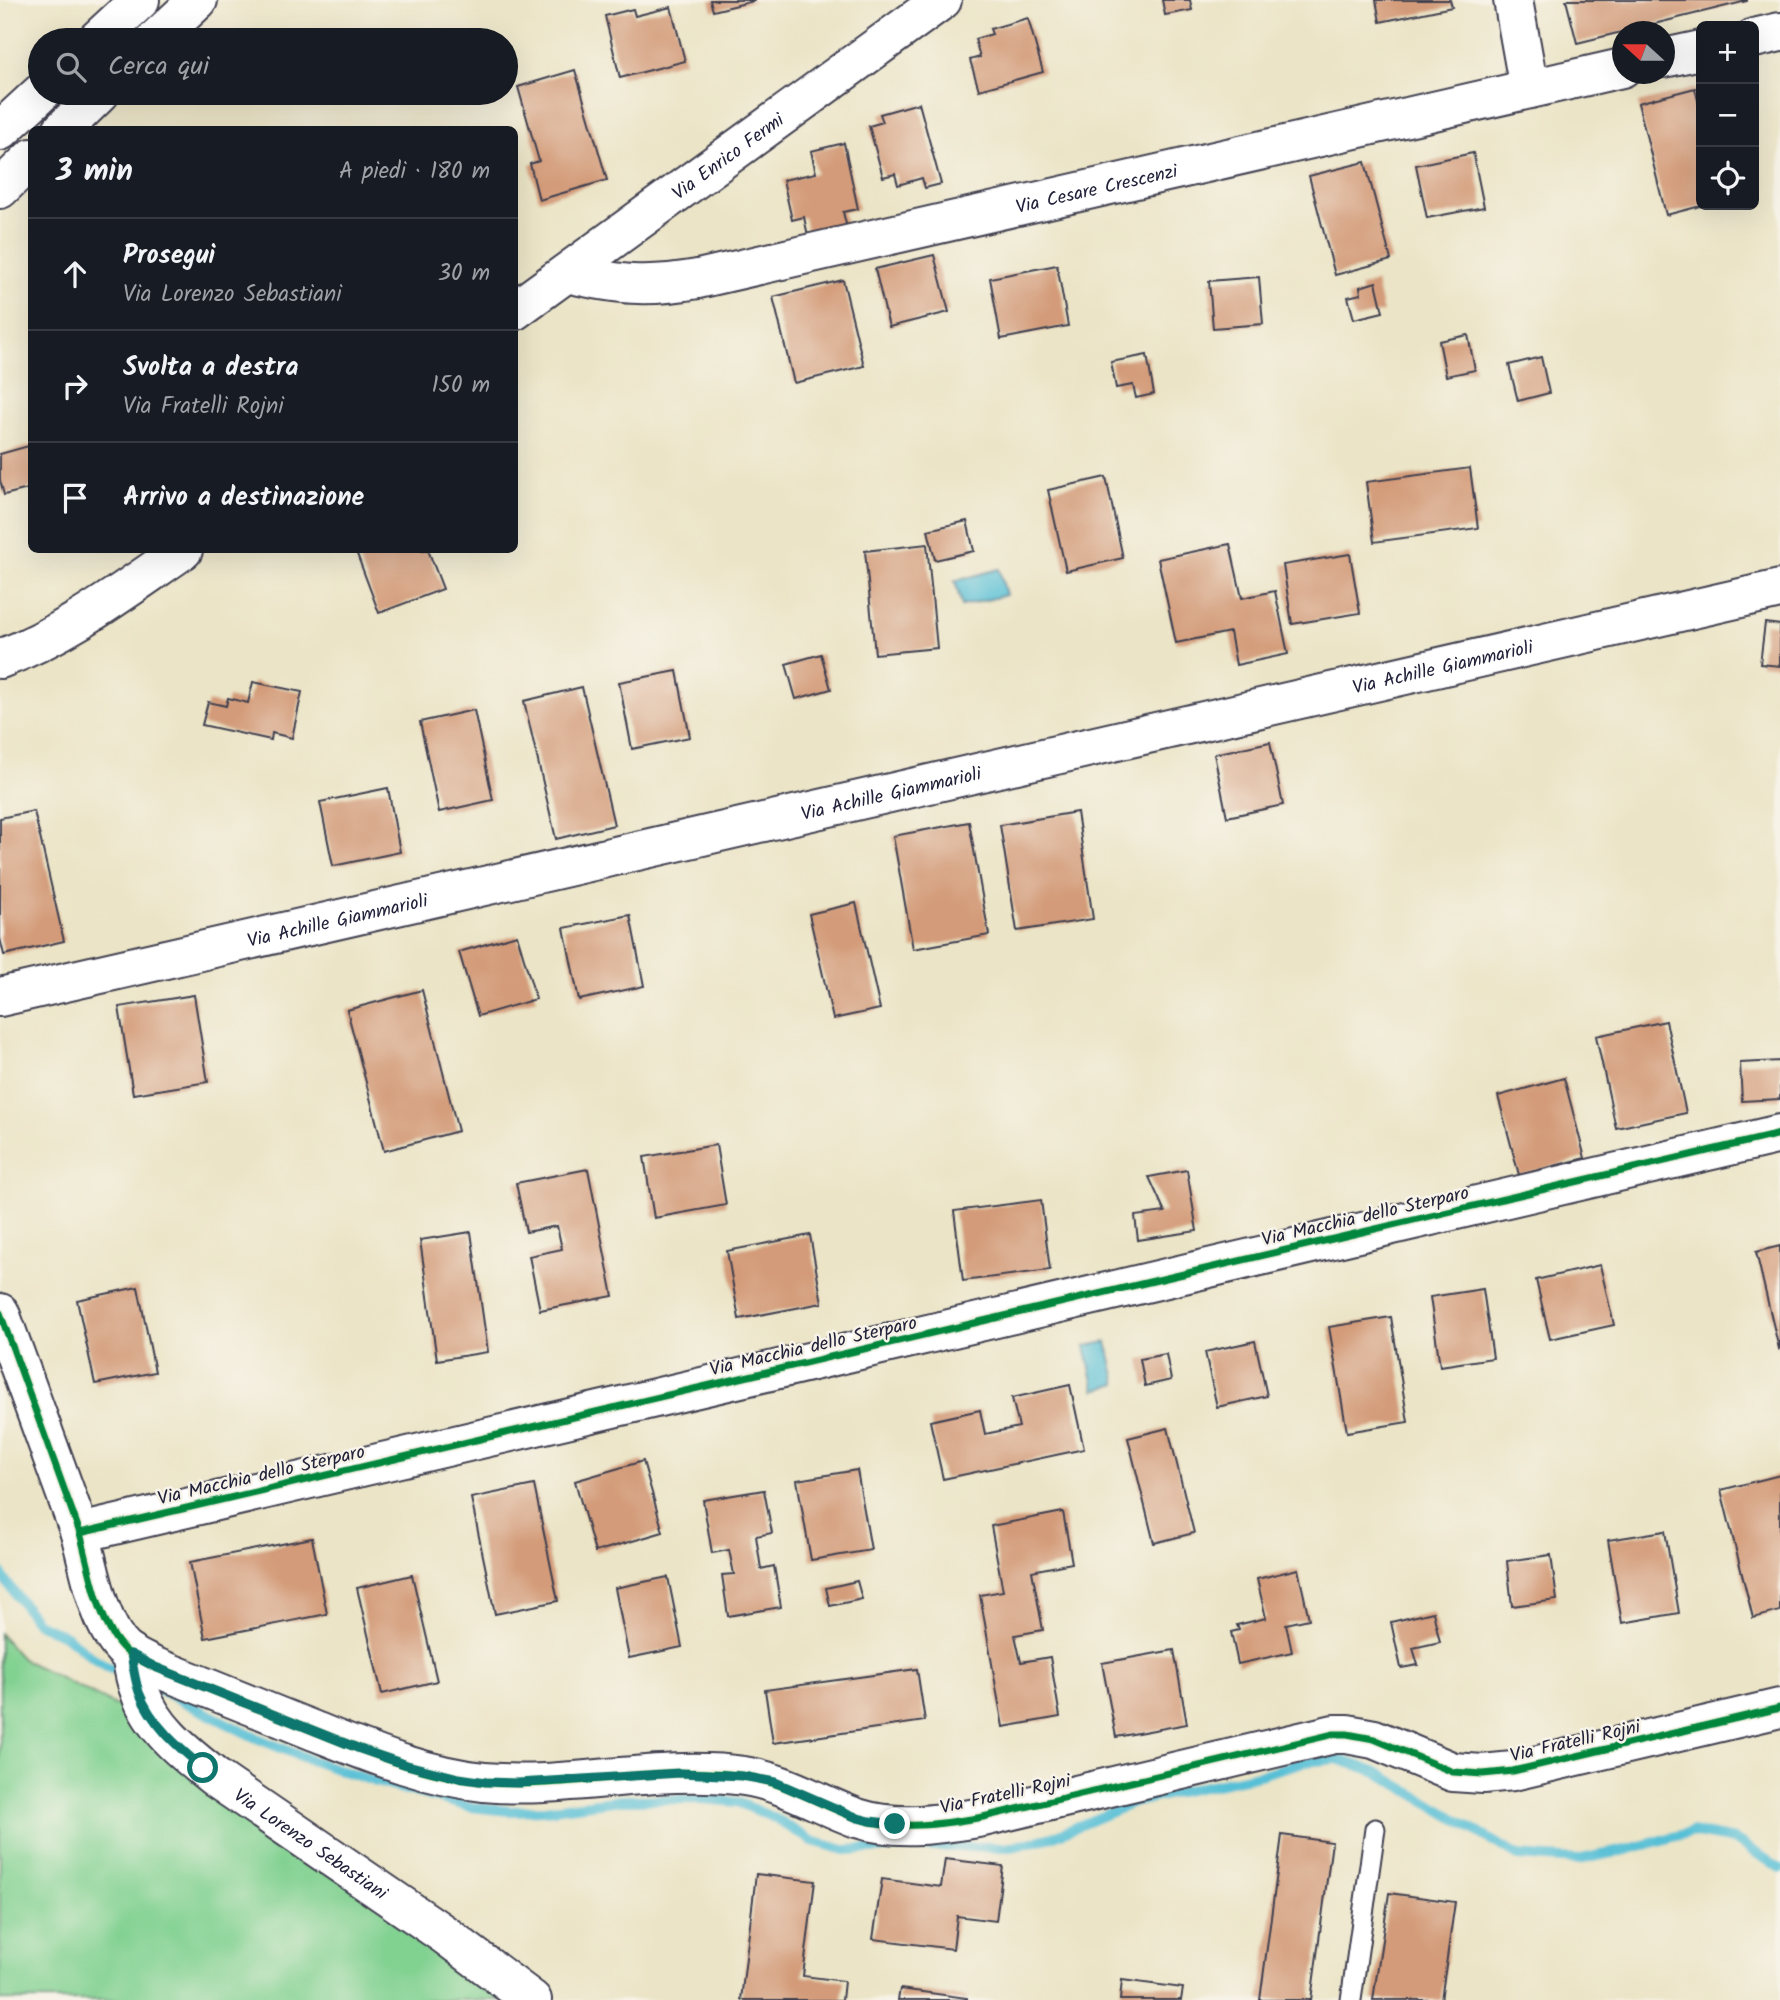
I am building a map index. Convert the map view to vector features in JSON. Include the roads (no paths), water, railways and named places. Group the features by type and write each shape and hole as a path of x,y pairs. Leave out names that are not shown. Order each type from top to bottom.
{"main road":[{"path":"110,28 140,0"},
{"path":"168,28 198,0"},
{"name":"Via Enrico Fermi","path":"518,309 942,0"},
{"path":"1513,0 1529,89"},
{"path":"1759,37 1780,32"},
{"path":"1675,56 1696,51"},
{"name":"Via Cesare Crescenzi","path":"567,273 632,285 698,279 1612,70"},
{"path":"0,131 28,105"},
{"path":"66,126 88,105"},
{"path":"0,188 28,163"},
{"path":"0,659 38,644 72,625 179,553"},
{"name":"Via Achille Giammarioli","path":"0,997 1780,589"},
{"name":"Via Macchia dello Sterparo","path":"80,1533 1780,1134"},
{"path":"0,1313 80,1533"},
{"name":"Via Fratelli Rojni","path":"80,1533 106,1623 116,1640 131,1654 155,1667 360,1749 407,1765 486,1782 518,1783 680,1773 742,1776 775,1782 858,1818 895,1824 933,1824 984,1817 1334,1734 1374,1739 1453,1772 1496,1773 1780,1708"},
{"name":"Via Lorenzo Sebastiani","path":"131,1654 140,1694 147,1708 165,1733 187,1755 217,1779 472,1954 532,2000"}],"lane":[{"path":"1350,2000 1375,1829"}],"water":[{"path":"999,569 1006,595 962,606 955,581"},
{"path":"1107,1342 1117,1384 1095,1390 1085,1346"}],"waterway":[{"path":"0,1571 37,1623 66,1636 111,1669"},
{"path":"148,1684 254,1737 310,1760 376,1782 470,1807 510,1811 545,1810 621,1800 703,1799 737,1802 772,1817 812,1841 845,1850 1012,1847 1052,1837 1133,1803 1263,1774 1303,1762 1337,1759 1375,1771 1518,1856 1577,1860 1691,1832 1735,1840 1780,1868"}]}
